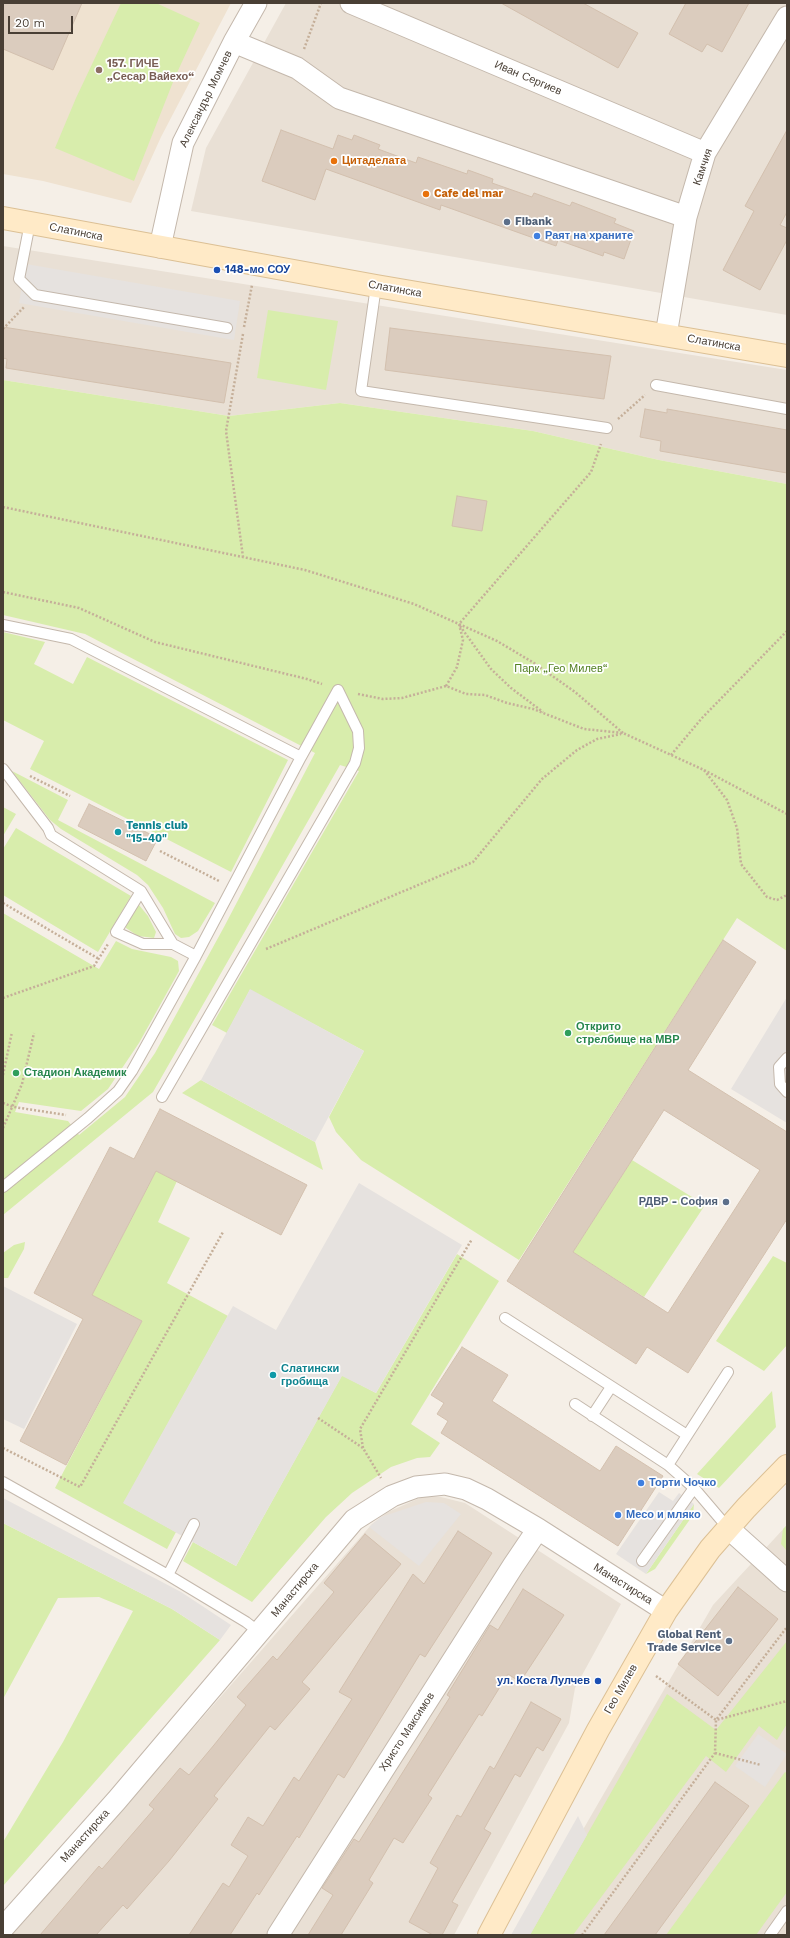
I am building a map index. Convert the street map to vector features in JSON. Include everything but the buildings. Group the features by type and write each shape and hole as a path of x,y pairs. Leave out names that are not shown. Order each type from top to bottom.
{"street":[{"name":"Александър Момчев","path":"160,247 183,143 234,42 256,3"},
{"name":"Иван Сергиев","path":"351,3 705,153"},
{"name":"Камчия","path":"666,335 686,218 705,153 787,17"},
{"path":"234,42 297,68 339,98 686,218"},
{"name":"Слатинска","path":"3,218 376,286 787,356"},
{"name":"Гео Милев","path":"489,1935 598,1730 666,1611 710,1549 787,1466"},
{"name":"Манастирска","path":"3,1928 117,1800 354,1520 392,1496 416,1487 445,1484 466,1489 487,1499 538,1529 666,1611"},
{"path":"728,1528 787,1581"},
{"name":"Христо Максимов","path":"278,1935 538,1529"}],"lane":[{"path":"30,223 19,279 35,295 227,328"},
{"path":"376,286 361,391 607,428"},
{"path":"656,385 787,409"},
{"path":"3,625 71,639 301,757"},
{"path":"3,1187 88,1118 118,1091 132,1071 196,956 338,690"},
{"path":"162,1097 355,763 359,748 358,731 338,690"},
{"path":"3,769 48,828 51,835 141,891 148,900 173,944"},
{"path":"141,891 116,932 143,944 173,944 196,956"},
{"path":"787,1058 779,1067 780,1084 787,1092"},
{"path":"505,1318 687,1435"},
{"path":"668,1465 728,1372"},
{"path":"592,1416 611,1387"},
{"path":"575,1404 668,1465 694,1488 728,1528"},
{"path":"3,1482 168,1575 246,1622 259,1632"},
{"path":"642,1561 694,1488"},
{"path":"168,1575 194,1524"},
{"path":"770,1935 787,1910"}],"path":[{"path":"297,68 321,3"},
{"path":"243,557 226,431 253,282"},
{"path":"3,329 35,295"},
{"path":"460,624 591,472 607,428 656,385"},
{"path":"3,506 305,570 414,604 497,641 534,662 575,692 623,733 704,770 787,814"},
{"path":"3,592 79,608 155,642 307,679 338,690 390,699 402,698 446,686 466,694 485,694 507,704 533,709 584,729 623,733"},
{"path":"446,686 456,667 463,640 460,624"},
{"path":"460,624 491,669 511,688 547,715"},
{"path":"671,755 702,718 787,631"},
{"path":"241,960 473,862 548,774 577,750 596,739 623,733"},
{"path":"704,770 727,800 737,828 741,864 767,897 778,900 787,895"},
{"path":"23,773 70,796"},
{"path":"160,851 232,887"},
{"path":"3,903 99,959"},
{"path":"3,998 94,966 116,932"},
{"path":"3,1075 12,1032"},
{"path":"3,1128 14,1107 22,1084 34,1033"},
{"path":"3,1102 14,1107 88,1118"},
{"path":"3,1448 80,1487 222,1232"},
{"path":"383,1481 363,1448 360,1429 472,1239"},
{"path":"318,1418 363,1448"},
{"path":"582,1935 714,1753 716,1720 787,1627"},
{"path":"656,1676 716,1720"},
{"path":"716,1720 787,1701"},
{"path":"714,1753 761,1765"}],"shaded area":[{"name":"157. ГИЧЕ „Сесар Вайехо“","path":"3,3 231,3 161,137 131,203 43,181 3,174"},
{"path":"286,3 787,3 787,315 191,211 206,148"},
{"path":"3,246 787,370 787,484 659,460 533,431 340,403 229,416 3,380"},
{"path":"26,264 240,301 234,340 19,303"},
{"path":"250,989 364,1051 315,1142 201,1080"},
{"path":"787,997 787,1123 731,1089"},
{"path":"359,1183 462,1245 376,1393 342,1376 236,1566 123,1503 233,1306 276,1330"},
{"path":"3,1286 77,1324 24,1429 3,1419"},
{"path":"659,1492 673,1501 679,1493 694,1504 646,1574 616,1554"},
{"path":"424,1496 441,1497 465,1503 621,1604 575,1688 569,1723 454,1935 12,1935 372,1524 388,1512"},
{"path":"3,1498 181,1592 231,1625 220,1640 172,1609 3,1523"},
{"path":"426,1502 444,1503 461,1514 419,1566 369,1527 381,1517"},
{"path":"787,1525 787,1935 522,1935 713,1605"},
{"path":"758,1734 787,1754 765,1787 735,1766"},
{"path":"578,1816 587,1835 530,1935 511,1935"}],"green space":[{"path":"121,3 156,3 200,23 175,77 134,181 55,148 76,98"},
{"path":"268,310 338,321 326,390 257,378"},
{"name":"Парк „Гео Милев“","path":"3,380 229,416 340,403 533,431 659,460 787,484 787,951 737,918 519,1260 361,1160 336,1132 329,1117 364,1051 250,990 227,1033 212,1025 359,771 340,765 153,1092 3,1215 3,913 99,969 116,941 132,949 171,957 178,961 179,971 139,1043 108,1089 81,1111 19,1102 15,1112 68,1121 79,1135 125,1097 155,1053 224,927 315,753 85,634 3,615"},
{"path":"3,632 45,642 34,664 73,684 87,657 288,760 231,872 30,769 44,741 3,720"},
{"path":"12,771 68,800 58,820 215,903 198,931 189,937 181,938 175,934 163,908 148,885 137,875 61,829 50,820"},
{"path":"3,807 16,814 3,836"},
{"path":"16,828 131,896 98,952 3,895 3,849"},
{"path":"139,905 148,916 156,932 154,938 138,936 126,928 125,924"},
{"path":"201,1080 315,1142 323,1170 182,1093"},
{"path":"632,1160 705,1205 644,1297 573,1252"},
{"path":"156,1171 177,1181 158,1222 190,1238 167,1283 228,1316 124,1503 176,1532 167,1549 55,1488 142,1321 92,1295"},
{"path":"25,1242 24,1249 8,1278 3,1278 3,1253 14,1245"},
{"path":"457,1254 499,1281 411,1424 440,1443 430,1457 417,1458 391,1467 352,1493 326,1517 252,1602 183,1561 193,1542 236,1566 342,1375 376,1393"},
{"path":"773,1256 787,1263 787,1345 764,1371 716,1341"},
{"path":"772,1391 776,1427 719,1488 697,1474"},
{"path":"694,1504 693,1515 655,1569 646,1574"},
{"path":"3,1523 172,1609 220,1640 3,1886 3,1842 63,1742 133,1611 99,1597 58,1598 3,1699"},
{"path":"787,1525 787,1551 781,1544 783,1529"},
{"path":"787,1641 787,1724 777,1740 759,1726 726,1772 706,1756 573,1935 530,1935 667,1694 716,1730"},
{"path":"785,1772 787,1773 787,1892 756,1935 666,1935"}],"place":[{"name":"157. ГИЧЕ „Сесар Вайехо“","path":"99,70"},
{"name":"Цитаделата","path":"334,161"},
{"name":"Cafe del mar","path":"426,194"},
{"name":"Fibank","path":"507,222"},
{"name":"Раят на храните","path":"537,236"},
{"name":"148-мо СОУ","path":"217,270"},
{"name":"Tennis club \"15-40\"","path":"118,832"},
{"name":"Открито стрелбище на МВР","path":"568,1033"},
{"name":"Стадион Академик","path":"16,1073"},
{"name":"РДВР - София","path":"726,1202"},
{"name":"Слатински гробища","path":"273,1375"},
{"name":"Торти Чочко","path":"641,1483"},
{"name":"Месо и мляко","path":"618,1515"},
{"name":"Global Rent Trade Service","path":"729,1641"},
{"name":"ул. Коста Лулчев","path":"598,1681"}]}
